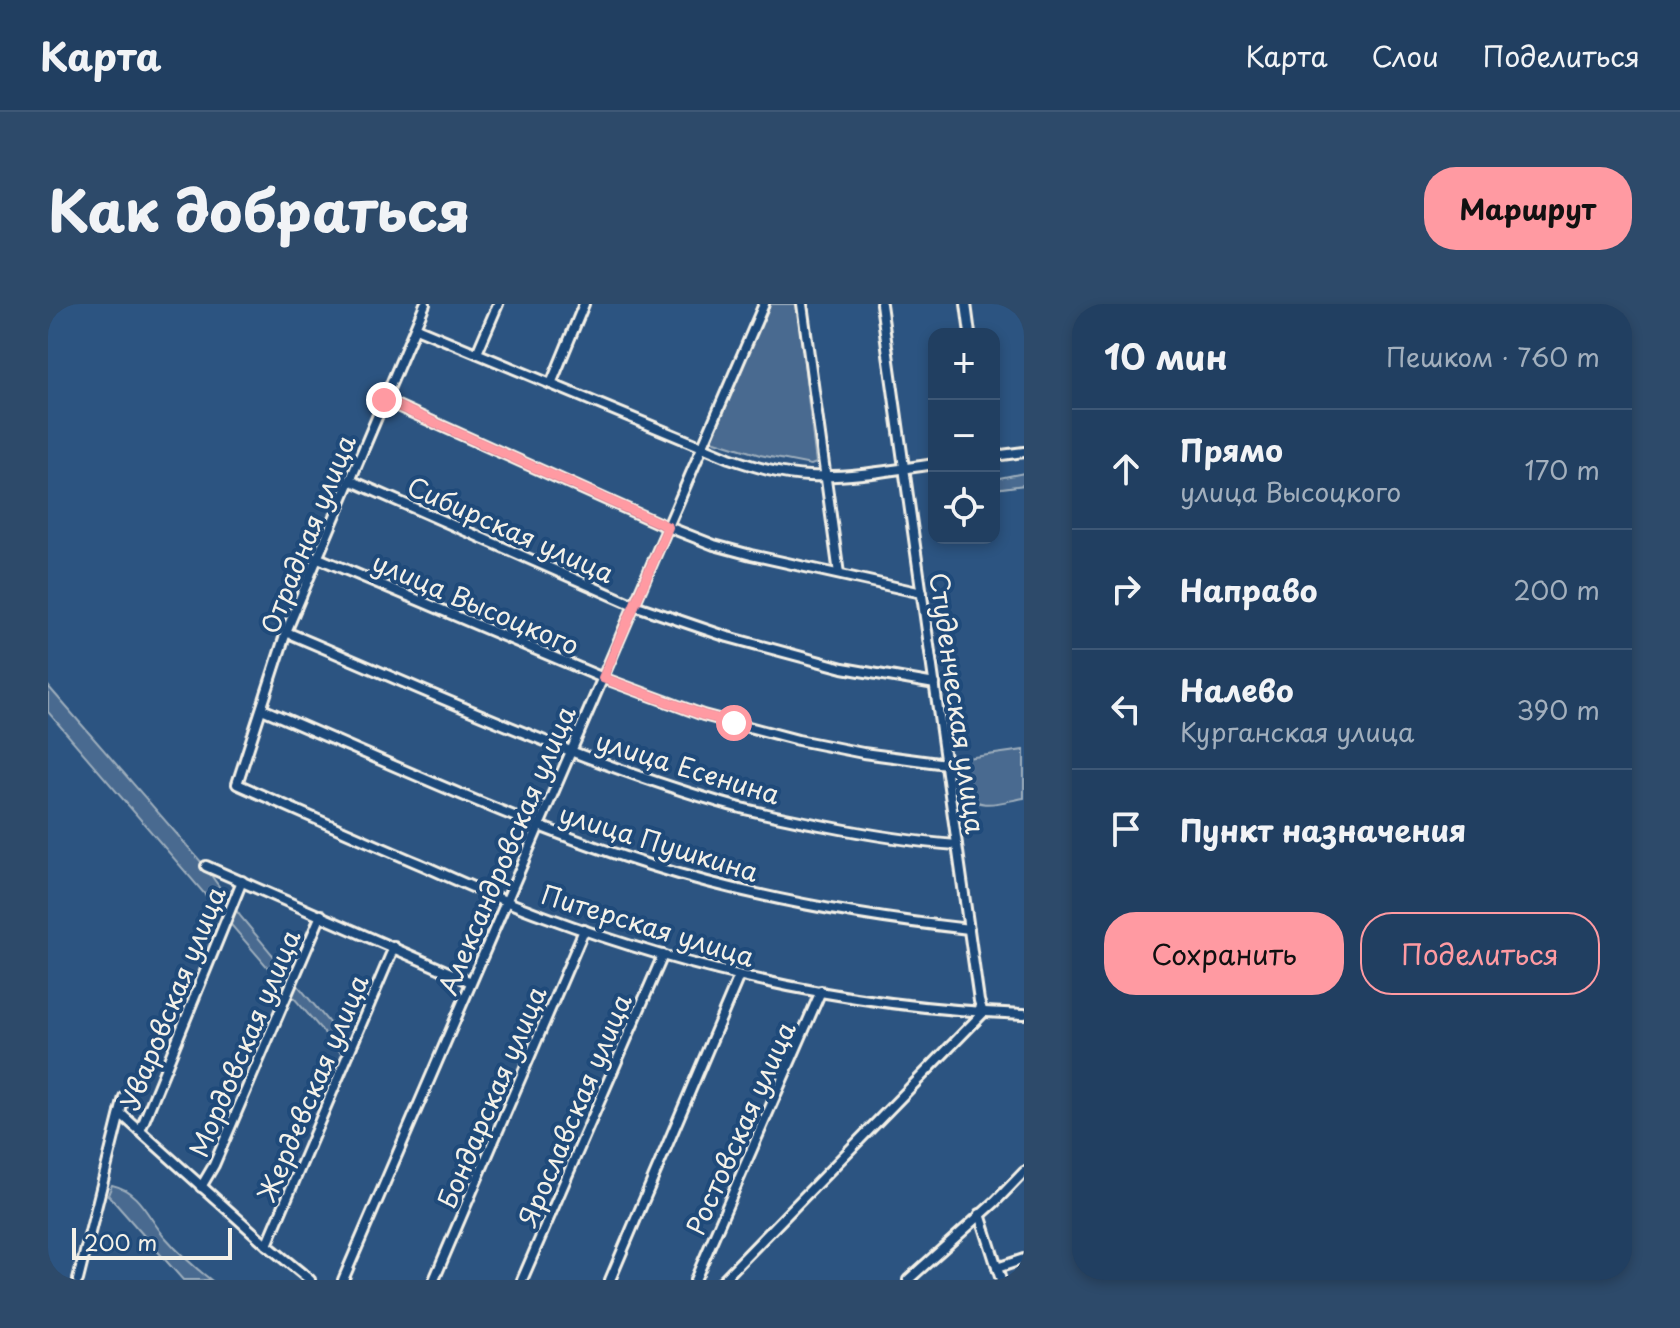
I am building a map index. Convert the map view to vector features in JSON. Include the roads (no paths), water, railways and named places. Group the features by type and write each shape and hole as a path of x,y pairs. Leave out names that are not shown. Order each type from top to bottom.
{"street":[{"name":"Отрадная улица","path":"237,784 286,632 425,304"},
{"path":"477,353 498,304"},
{"path":"551,384 584,304"},
{"name":"Александровская улица","path":"343,1280 764,304"},
{"path":"802,304 839,574"},
{"name":"Студенческая улица","path":"881,304 983,1013"},
{"path":"966,304 969,328"},
{"path":"416,328 762,469 809,476 928,465"},
{"path":"384,400 714,545 922,593"},
{"path":"1000,455 1024,452"},
{"name":"Сибирская улица","path":"350,480 634,605 728,637 843,668 935,684"},
{"name":"улица Высоцкого","path":"316,557 603,678 703,715 798,740 863,753 946,764"},
{"name":"улица Есенина","path":"286,632 571,752 666,786 723,804 872,835 957,845"},
{"name":"улица Пушкина","path":"262,709 539,826 649,865 815,907 969,929"},
{"name":"Питерская улица","path":"237,784 506,902 663,955 739,976 861,999 983,1013 1024,1014"},
{"path":"206,866 471,982"},
{"name":"Уваровская улица","path":"140,1131 242,881"},
{"name":"Мордовская улица","path":"201,1187 214,1165 321,915"},
{"name":"Бондарская улица","path":"434,1280 584,930"},
{"name":"Жердевская улица","path":"267,1245 394,947"},
{"name":"Ярославская улица","path":"522,1280 663,955"},
{"path":"610,1280 739,976"},
{"name":"Ростовская улица","path":"695,1280 821,991"},
{"path":"723,1280 983,1013"},
{"path":"78,1280 124,1097"},
{"path":"120,1113 310,1280"},
{"path":"908,1280 1024,1172"},
{"path":"980,1214 1001,1280"},
{"path":"997,1268 1024,1259"}]}
